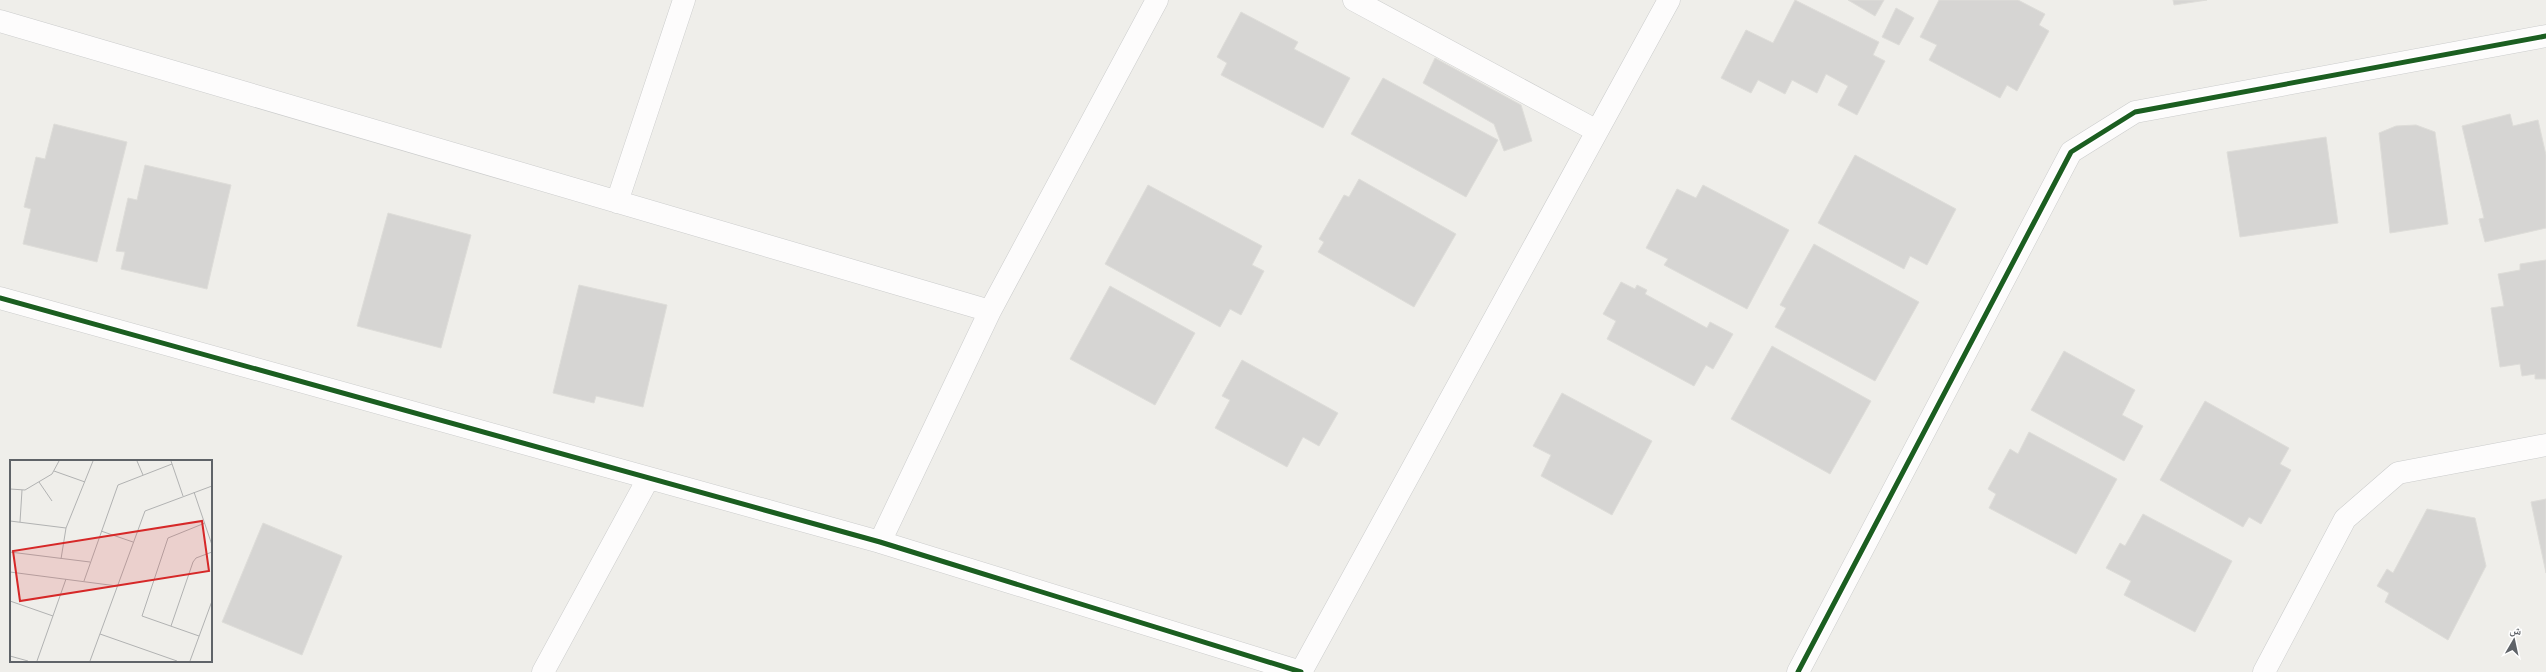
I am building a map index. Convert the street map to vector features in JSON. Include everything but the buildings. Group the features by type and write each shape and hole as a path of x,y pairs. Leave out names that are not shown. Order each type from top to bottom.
{"street":[{"path":"617,202 684,0"},
{"path":"880,542 990,311 1157,0"},
{"path":"1354,0 1597,131"},
{"path":"0,298 648,479 880,542 1301,672 1669,0"},
{"path":"0,21 990,311"},
{"path":"1798,672 2071,152 2134,112 2546,36"},
{"path":"2264,672 2344,518 2398,473 2546,445"},
{"path":"543,672 648,479"}],"cycle path":[{"path":"1798,672 2071,152 2135,112 2546,36"},
{"path":"0,298 880,542 1301,672"}]}
